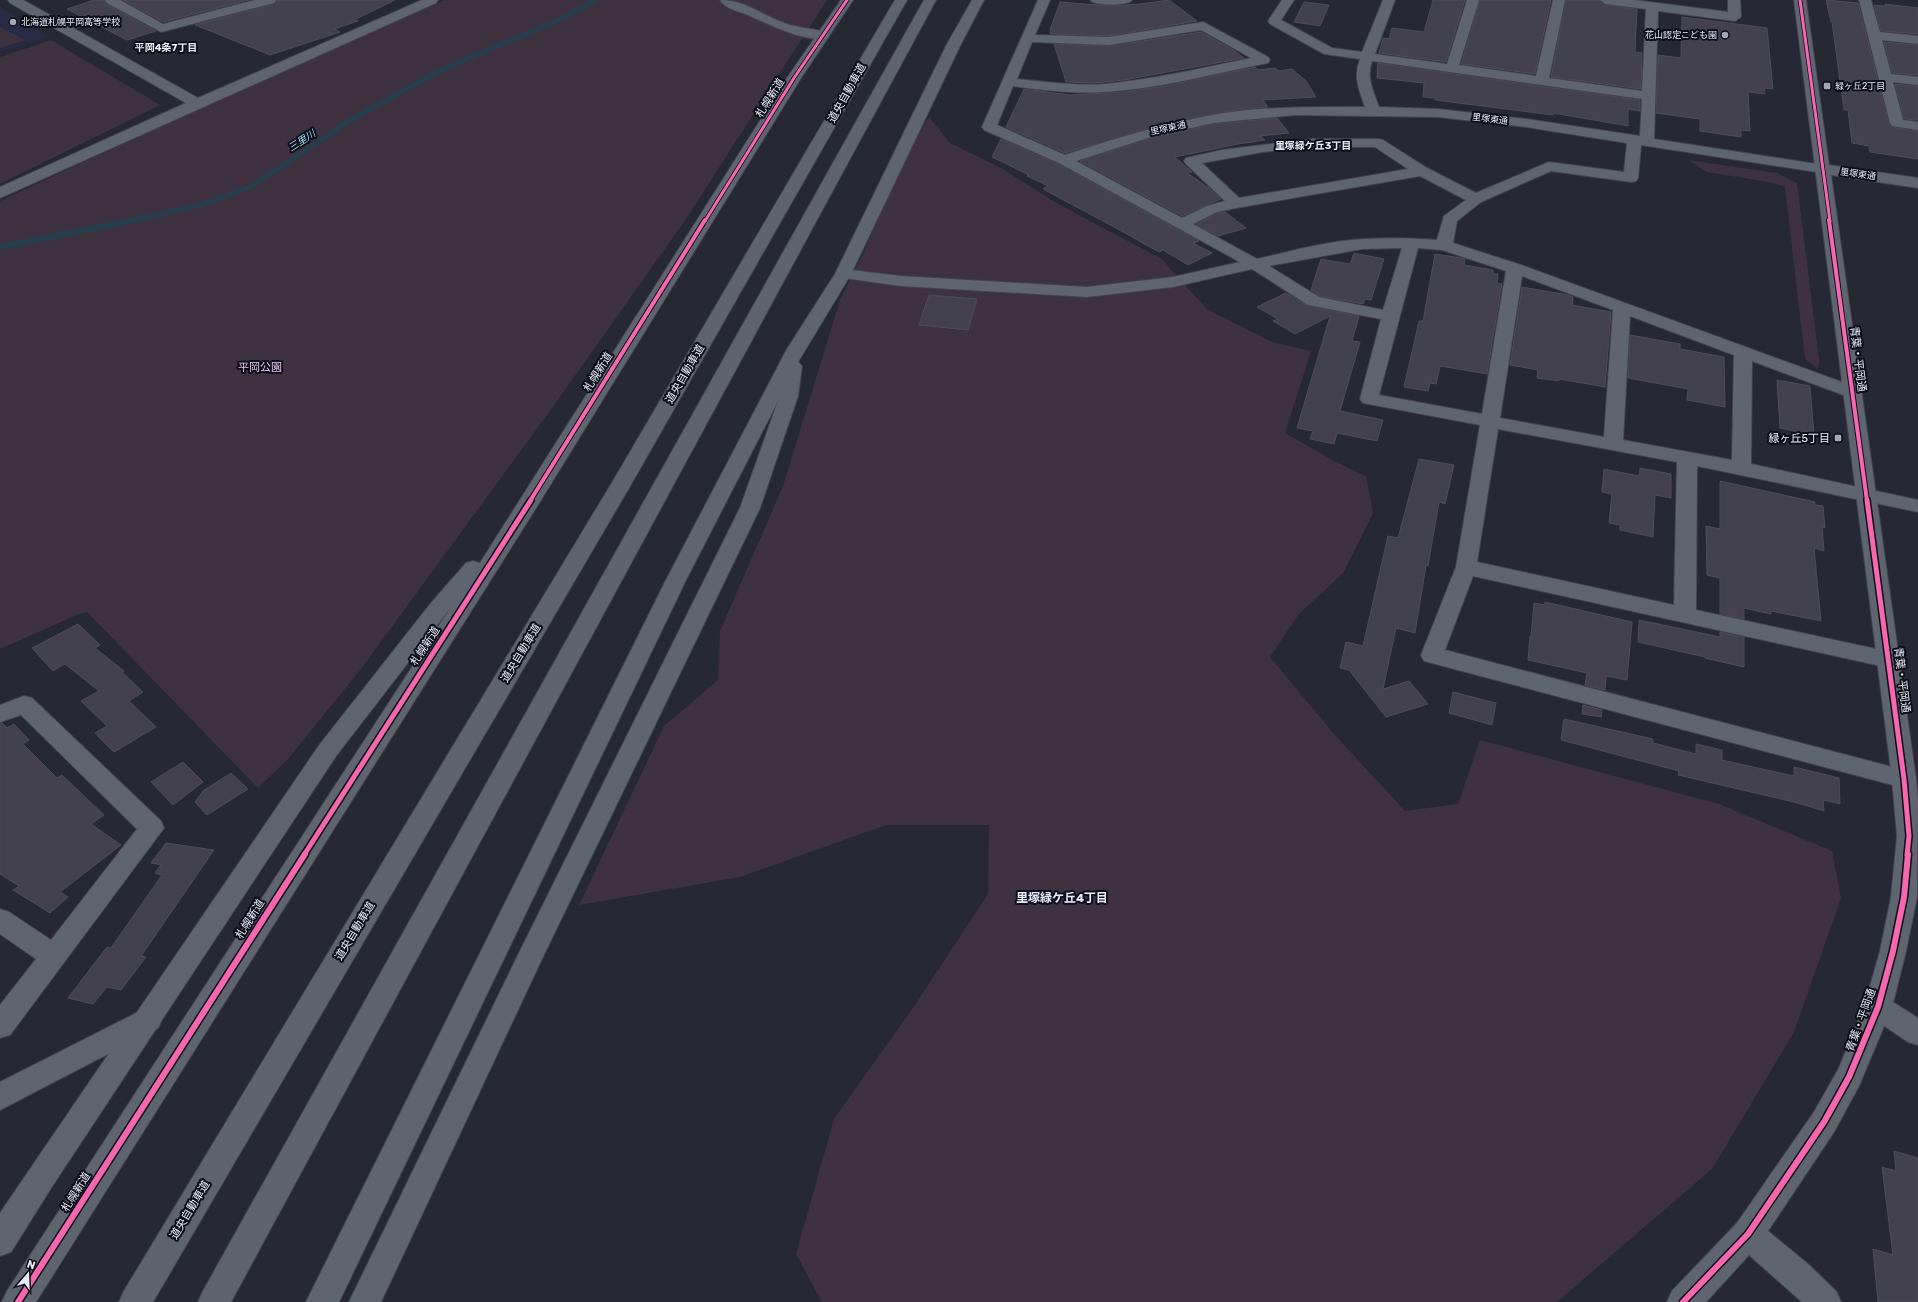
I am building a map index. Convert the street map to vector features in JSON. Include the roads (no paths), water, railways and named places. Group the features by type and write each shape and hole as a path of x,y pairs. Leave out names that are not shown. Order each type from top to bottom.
{"highway":[{"name":"道央自動車道","path":"135,1302 624,481 901,0"},
{"path":"214,1302 930,0"}],"street":[{"path":"14,0 197,103"},
{"path":"117,1 161,28 270,0"},
{"path":"0,194 197,103 432,0"},
{"path":"726,0 731,4 778,25 800,32 823,35"},
{"name":"札幌新道","path":"18,1302 526,508 794,78 847,0"},
{"path":"322,1302 676,580 796,349 843,274 953,46 978,0"},
{"path":"1044,0 1010,82 989,127 1064,160 1253,263 1314,301 1390,316"},
{"path":"1096,0 1126,0"},
{"path":"1288,0 1274,22 1329,51 1648,96"},
{"path":"1373,111 1363,82 1362,70 1389,0"},
{"path":"1452,68 1473,0"},
{"path":"1542,80 1559,0"},
{"path":"1606,0 1735,17 1734,0"},
{"name":"青葉・平岡通","path":"1683,1302 1748,1234 1824,1122 1849,1077 1878,1007 1893,951 1904,897 1909,836 1904,779 1890,660 1866,497 1800,0"},
{"path":"1865,0 1898,123 1918,126"},
{"path":"1444,245 1450,219 1476,199 1550,166 1631,178 1640,142 1648,96 1652,6"},
{"path":"1010,82 1045,86 1104,88 1158,81 1262,60 1203,26 1108,41 1028,38"},
{"path":"1874,35 1918,40"},
{"path":"1885,77 1918,81"},
{"name":"里塚東通","path":"1064,160 1144,134 1213,119 1296,111 1373,111 1438,113 1526,123 1640,142 1918,183"},
{"path":"1236,203 1191,161 1222,154 1312,143 1378,143 1422,170 1476,199"},
{"path":"1181,224 1212,209 1236,203 1422,170"},
{"path":"843,274 902,281 1087,292 1173,282 1253,263 1362,244 1411,242 1444,245 1515,268 1852,392"},
{"path":"1411,242 1369,399 1741,468 1866,497 1918,506"},
{"path":"1515,268 1466,567 1432,655 1904,779"},
{"path":"1614,444 1622,307"},
{"path":"365,1302 527,963 750,508 789,396 796,349"},
{"path":"1741,468 1743,352"},
{"path":"1685,615 1687,458"},
{"path":"0,1241 42,1175 328,750 439,608 526,508"},
{"path":"1466,567 1890,660"},
{"path":"0,714 24,704 152,828 0,1026"},
{"path":"0,920 53,956"},
{"path":"1878,1007 1918,1033"},
{"path":"0,1097 148,1019"},
{"path":"1748,1234 1797,1274 1825,1302"}],"waterway":[{"name":"三里川","path":"130,221 204,204 250,187 338,129 338,127 439,71 559,20 595,0"},
{"name":"三里川","path":"130,221 135,220"},
{"name":"三里川","path":"0,247 130,221"}],"place":[{"name":"北海道札幌平岡高等学校","path":"13,22"},
{"name":"花山認定こども園","path":"1725,35"},
{"name":"緑ヶ丘2丁目","path":"1827,86"},
{"name":"緑ヶ丘5丁目","path":"1838,438"}],"district":[{"name":"平岡4条7丁目","path":"166,48"},
{"name":"里塚緑ケ丘3丁目","path":"1313,146"},
{"name":"里塚緑ケ丘4丁目","path":"1062,898"}],"park label":[{"name":"平岡公園","path":"260,367"}]}
